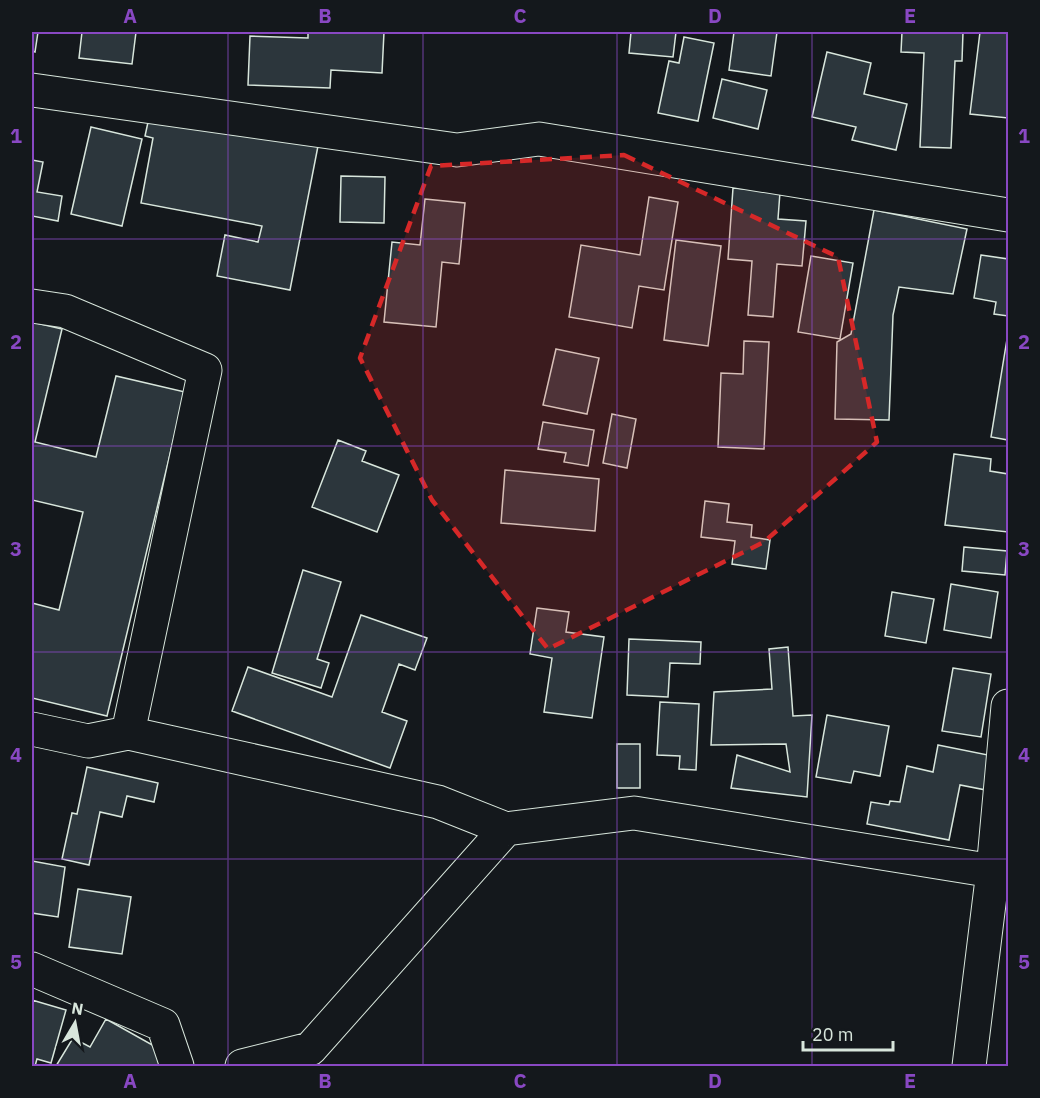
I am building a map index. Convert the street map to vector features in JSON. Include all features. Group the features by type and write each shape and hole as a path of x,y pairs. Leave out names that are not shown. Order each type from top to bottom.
{"street":[{"path":"32,90 457,150 539,139 1008,215"},
{"path":"32,306 64,311 205,370 128,733"},
{"path":"969,1066 1001,873 1008,706"},
{"path":"32,729 88,741 128,733 438,802 506,829 634,813 1001,873"},
{"path":"242,1066 310,1049 506,829"},
{"path":"32,969 163,1025 177,1066"}],"highlighted area":[{"path":"624,155 838,257 877,442 764,542 548,649 432,500 360,358 431,166"}],"building":[{"path":"32,32 38,32 35,52 32,51"},
{"path":"82,32 136,32 132,64 79,58"},
{"path":"308,32 384,32 382,73 331,70 330,88 248,85 250,36 308,38"},
{"path":"631,32 676,32 673,57 629,53"},
{"path":"734,32 777,32 771,76 729,70"},
{"path":"902,32 963,32 962,61 955,61 951,148 920,147 924,53 901,52"},
{"path":"980,32 1008,32 1008,118 970,114"},
{"path":"684,37 714,43 698,121 658,113 669,61 679,63"},
{"path":"827,52 871,63 864,94 907,104 896,150 852,140 856,127 812,117"},
{"path":"722,79 767,90 758,129 713,118"},
{"path":"150,113 318,146 290,290 217,276 225,235 258,242 262,226 141,203 153,138 145,136"},
{"path":"91,127 142,139 122,226 71,214"},
{"path":"32,160 43,162 37,192 62,196 58,221 32,216"},
{"path":"341,176 385,177 384,223 340,222"},
{"path":"733,188 780,192 778,219 806,221 802,266 777,264 773,317 748,315 752,261 728,259"},
{"path":"649,197 678,202 664,290 639,286 632,328 569,317 581,245 640,255"},
{"path":"425,199 465,203 459,264 442,262 436,327 384,322 392,242 420,245"},
{"path":"874,210 967,229 953,294 899,287 893,315 889,420 835,419 837,342 851,334"},
{"path":"676,240 721,246 708,346 664,340"},
{"path":"981,255 1008,259 1008,316 994,314 996,302 974,298"},
{"path":"811,256 853,263 840,339 798,332"},
{"path":"32,322 62,329 35,442 96,457 116,376 185,392 107,716 32,698 32,603 59,610 83,512 32,500"},
{"path":"1008,333 1008,440 991,437"},
{"path":"744,341 769,342 764,449 718,447 721,373 743,374"},
{"path":"556,349 599,358 587,414 543,405"},
{"path":"612,414 636,419 627,468 603,463"},
{"path":"543,422 594,430 588,466 564,462 566,453 538,449"},
{"path":"338,440 366,451 362,461 399,475 377,532 312,507"},
{"path":"954,454 991,459 990,471 1008,474 1008,532 945,525"},
{"path":"505,470 599,479 595,531 501,523"},
{"path":"705,501 729,504 727,522 752,525 751,537 770,540 766,569 732,564 735,541 701,537"},
{"path":"964,547 1007,551 1005,575 962,571"},
{"path":"303,570 341,582 317,659 329,663 321,688 272,673"},
{"path":"951,584 998,592 991,638 944,630"},
{"path":"892,592 934,599 926,643 885,636"},
{"path":"537,608 569,612 566,632 604,637 592,718 544,712 552,658 530,654"},
{"path":"361,615 427,638 415,670 399,664 382,712 407,721 390,768 232,711 248,667 332,697"},
{"path":"629,639 701,642 700,664 670,663 668,697 627,695"},
{"path":"788,647 793,716 812,715 807,797 731,788 737,755 790,772 786,744 711,745 714,692 772,689 769,649"},
{"path":"953,668 991,674 981,737 942,731"},
{"path":"660,702 699,704 696,770 679,769 680,756 657,755"},
{"path":"827,715 889,726 880,776 854,771 851,783 816,777"},
{"path":"617,744 640,744 640,788 617,788"},
{"path":"938,745 993,756 986,790 960,785 949,840 867,824 871,802 889,805 890,801 900,802 907,766 933,772"},
{"path":"87,767 158,783 154,802 127,796 122,817 100,812 89,865 62,859 72,813 77,814"},
{"path":"32,861 65,867 58,917 32,913"},
{"path":"78,889 131,897 122,954 69,947"},
{"path":"32,1000 66,1010 51,1063 37,1059 35,1066 32,1066"},
{"path":"106,1019 172,1056 166,1066 56,1066 73,1038 90,1047"}]}
